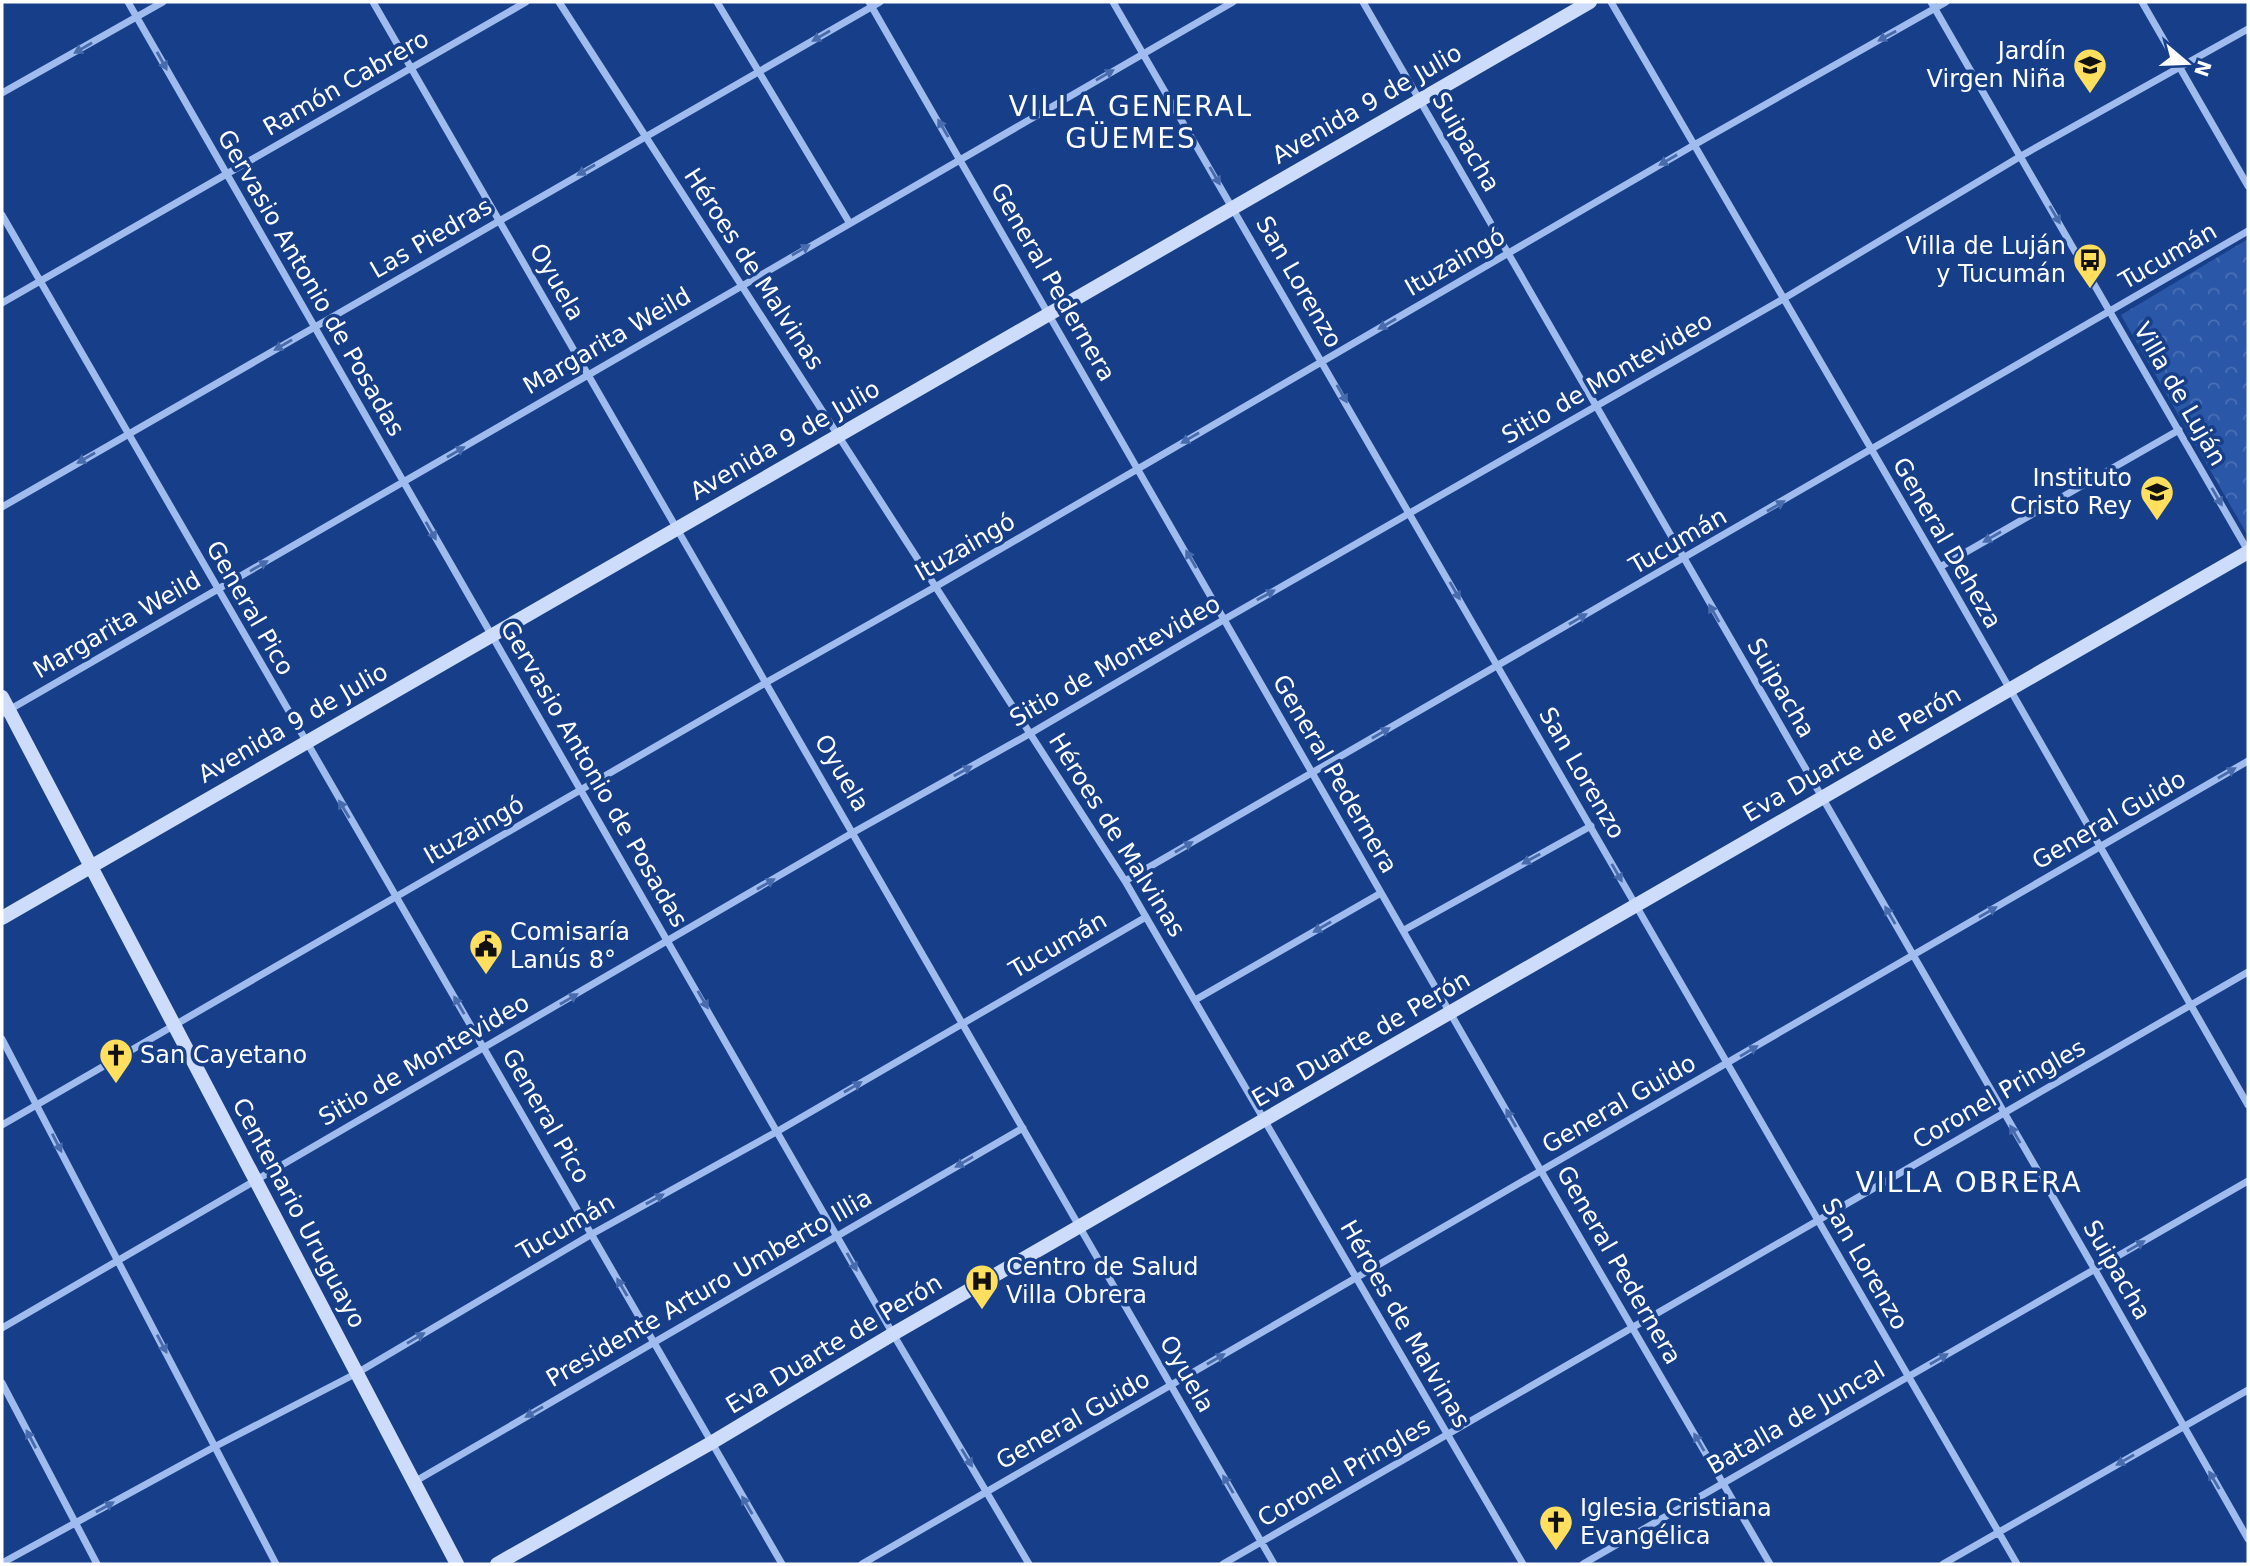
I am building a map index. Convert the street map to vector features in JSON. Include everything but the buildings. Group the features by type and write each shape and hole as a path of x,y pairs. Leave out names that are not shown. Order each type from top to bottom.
{"main road":[{"name":"Avenida 9 de Julio","path":"2,918 1590,2"},
{"name":"Eva Duarte de Perón","path":"496,1564 711,1443 893,1334 2248,551"},
{"name":"Centenario Uruguayo","path":"4,707 457,1564"}],"street":[{"name":"Gervasio Antonio de Posadas","path":"128,2 893,1334 1029,1564"},
{"path":"2,93 163,2"},
{"name":"Oyuela","path":"373,2 1274,1564"},
{"name":"Ramón Cabrero","path":"2,303 526,2"},
{"name":"Héroes de Malvinas","path":"559,2 1125,881 1523,1564"},
{"path":"718,2 849,222"},
{"name":"Las Piedras","path":"2,507 759,72 871,4 880,2"},
{"name":"San Lorenzo","path":"1113,2 2017,1564"},
{"name":"Margarita Weild","path":"4,707 218,590 849,222 1233,2"},
{"name":"Suipacha","path":"1363,2 2095,1269 2248,1539"},
{"name":"General Deheza","path":"1611,2 1940,567 2248,1105"},
{"name":"Ituzaingó","path":"2,1125 1323,362 1933,5 1946,2"},
{"path":"2143,2 2248,186"},
{"name":"General Pedernera","path":"871,4 1541,1171 1770,1564"},
{"name":"Villa de Luján","path":"1933,5 2248,551"},
{"name":"Sitio de Montevideo","path":"2,1328 854,832 1031,733 1783,299 2021,156 2248,29"},
{"name":"General Pico","path":"2,215 782,1564"},
{"name":"Tucumán","path":"1125,881 2248,232"},
{"path":"1940,567 2179,430"},
{"name":"General Guido","path":"862,1564 2248,761"},
{"path":"1404,930 1591,827"},
{"path":"1195,1000 1381,893"},
{"name":"Tucumán","path":"2,1563 216,1446 358,1373 592,1234 778,1130 1146,916"},
{"name":"Coronel Pringles","path":"1223,1564 2248,972"},
{"path":"2,1039 276,1564"},
{"name":"Presidente Arturo Umberto Illia","path":"414,1482 1023,1128"},
{"name":"Batalla de Juncal","path":"1583,1564 2248,1181"},
{"path":"2,1383 97,1564"},
{"path":"1943,1564 2248,1390"}],"green space":[{"path":"2248,239 2248,536 2121,315"}],"place":[{"name":"Jardín Virgen Niña","path":"2090,95"},
{"name":"Villa de Luján y Tucumán","path":"2090,290"},
{"name":"Instituto Cristo Rey","path":"2157,522"},
{"name":"Comisaría Lanús 8°","path":"486,976"},
{"name":"San Cayetano","path":"116,1085"},
{"name":"Centro de Salud Villa Obrera","path":"982,1311"},
{"name":"Iglesia Cristiana Evangélica","path":"1556,1552"}],"district":[{"name":"VILLA GENERAL GÜEMES","path":"1131,122"},
{"name":"VILLA OBRERA","path":"1969,1182"}]}
